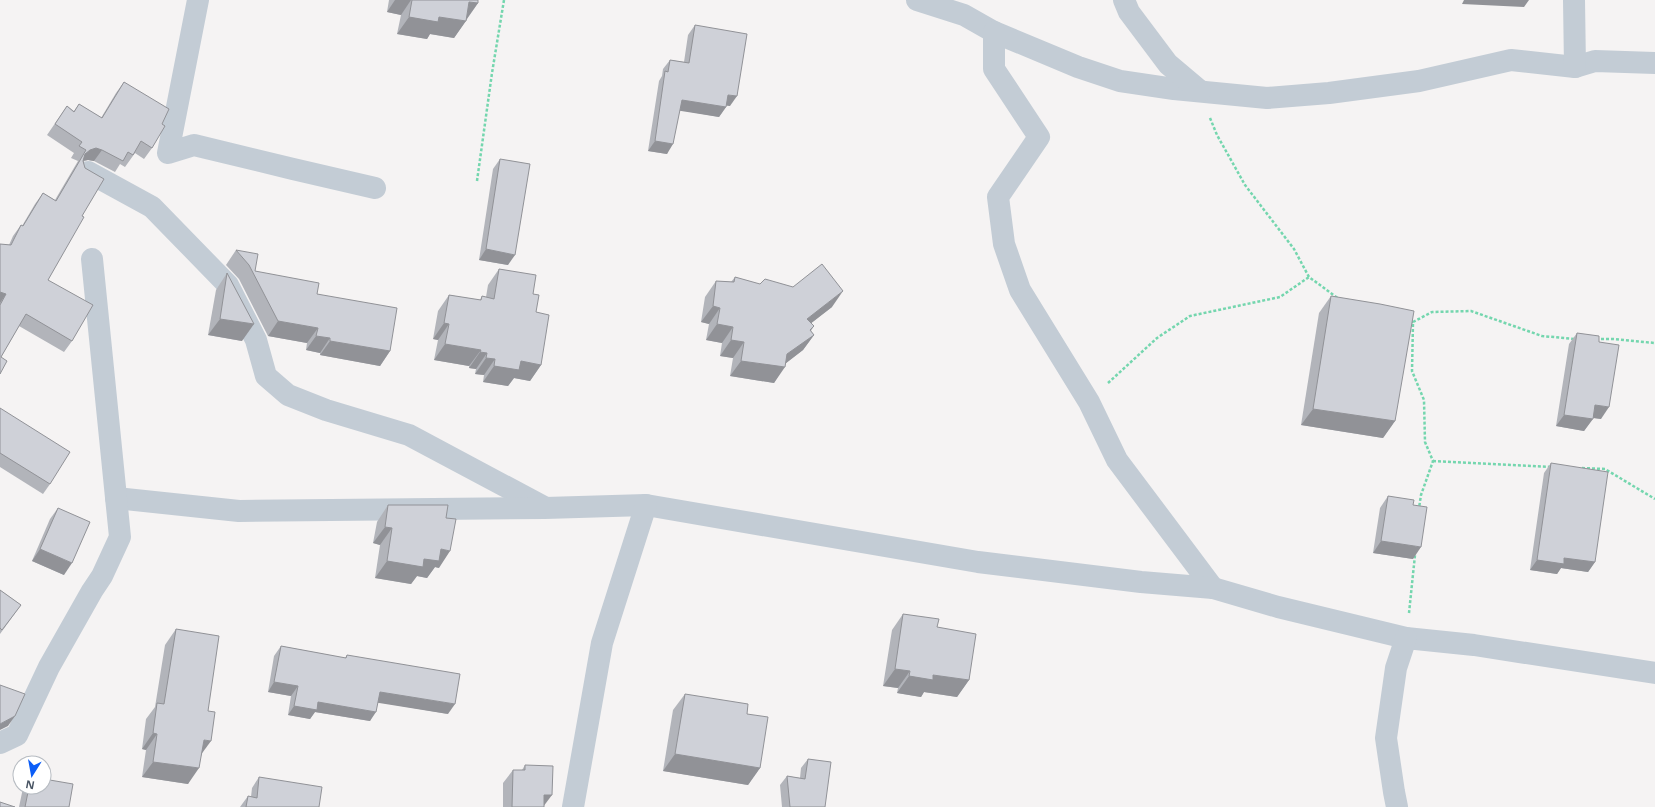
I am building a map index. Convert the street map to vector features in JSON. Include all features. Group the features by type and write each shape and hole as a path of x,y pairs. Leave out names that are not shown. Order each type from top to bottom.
{"street":[{"path":"198,0 168,153 194,145 375,188"},
{"path":"917,0 964,15 994,32 1078,67 1120,81 1267,98 1329,93 1420,81 1510,60 1575,67 1595,61 1655,62"},
{"path":"1124,0 1129,12 1168,64 1200,91"},
{"path":"1574,0 1575,67"},
{"path":"994,32 994,70 1039,137 998,197 1004,244 1020,290 1089,402 1116,460 1213,588"},
{"path":"88,172 152,207 228,285 256,340 266,376 288,395 326,410 409,434 545,508"},
{"path":"0,743 17,735 50,667 92,591 102,576 120,537 92,258"},
{"path":"116,498 239,511 545,508 646,505 978,562 1133,581 1213,588 1278,607 1406,638 1474,645 1655,673"},
{"path":"573,807 602,643 646,505"},
{"path":"1397,807 1386,738 1396,668 1406,638"}],"path":[{"path":"477,181 504,0"},
{"path":"1200,91 1217,136 1245,185 1294,249 1309,277 1345,304"},
{"path":"1089,402 1157,338 1190,316 1280,297 1309,277"},
{"path":"1406,320 1413,322 1432,312 1471,311 1509,326 1542,336 1581,338"},
{"path":"1413,322 1412,371 1424,400 1425,442 1432,461 1421,495 1419,510"},
{"path":"1589,338 1655,344"},
{"path":"1432,461 1552,467"},
{"path":"1575,468 1605,469 1655,499"},
{"path":"1406,638 1415,550"}],"building":[{"path":"412,0 478,0 478,3 469,2 466,21 439,17 438,22 409,17"},
{"path":"695,25 747,34 737,96 728,95 726,107 682,100 673,144 655,141 665,71 668,72 670,60 689,63"},
{"path":"124,82 169,109 162,124 165,126 152,148 141,141 133,155 128,152 123,161 96,148 85,154 83,161 85,168 104,179 82,216 84,217 48,280 93,305 72,341 26,314 1,357 7,361 0,374 0,305 6,294 0,292 0,244 11,245 21,225 23,226 43,193 56,201 86,150 79,146 82,142 55,124 67,106 74,112 79,104 102,118"},
{"path":"500,159 530,164 515,255 486,249"},
{"path":"236,250 258,254 255,271 319,283 317,294 397,308 390,351 330,341 330,338 316,336 318,328 278,321 249,265"},
{"path":"822,264 843,291 807,319 814,326 810,330 814,335 787,354 785,367 741,361 744,342 731,340 733,327 717,324 720,308 713,306 716,281 734,282 735,277 760,284 765,279 793,287"},
{"path":"499,269 536,275 533,294 539,295 536,312 549,315 541,365 521,361 519,370 494,366 495,359 486,358 487,353 480,352 481,350 445,344 449,324 444,323 449,295 481,300 482,296 494,299"},
{"path":"227,273 254,324 220,319"},
{"path":"1331,296 1414,311 1395,421 1313,409"},
{"path":"1577,333 1599,336 1599,342 1619,345 1609,407 1595,405 1593,419 1564,415"},
{"path":"0,408 70,452 50,484 0,453"},
{"path":"1551,463 1608,472 1595,562 1564,558 1564,564 1537,560"},
{"path":"1388,496 1414,500 1413,505 1427,507 1421,547 1381,541"},
{"path":"388,505 448,505 446,518 456,519 450,551 441,549 439,561 424,559 423,567 387,561 392,528 385,527"},
{"path":"58,508 90,522 72,563 40,549"},
{"path":"0,590 21,605 2,630 0,628"},
{"path":"903,614 939,619 937,627 976,634 969,680 933,675 933,680 909,676 910,671 895,669"},
{"path":"176,629 219,636 208,711 215,712 211,741 204,740 199,768 153,762 157,734 153,733 157,703 164,704"},
{"path":"281,646 346,658 347,655 460,674 455,704 380,692 376,712 318,702 317,710 294,706 298,686 274,682"},
{"path":"0,685 25,694 15,716 0,724"},
{"path":"685,694 748,704 747,714 768,717 760,768 675,754"},
{"path":"808,759 831,762 825,807 790,807 787,776 805,779"},
{"path":"525,765 553,766 552,795 544,795 544,807 512,807 513,770 525,770"},
{"path":"259,777 322,787 319,807 246,807 248,796 257,798"},
{"path":"52,780 73,784 69,807 25,807 27,795 52,795"},
{"path":"0,802 15,807 0,807"}]}
